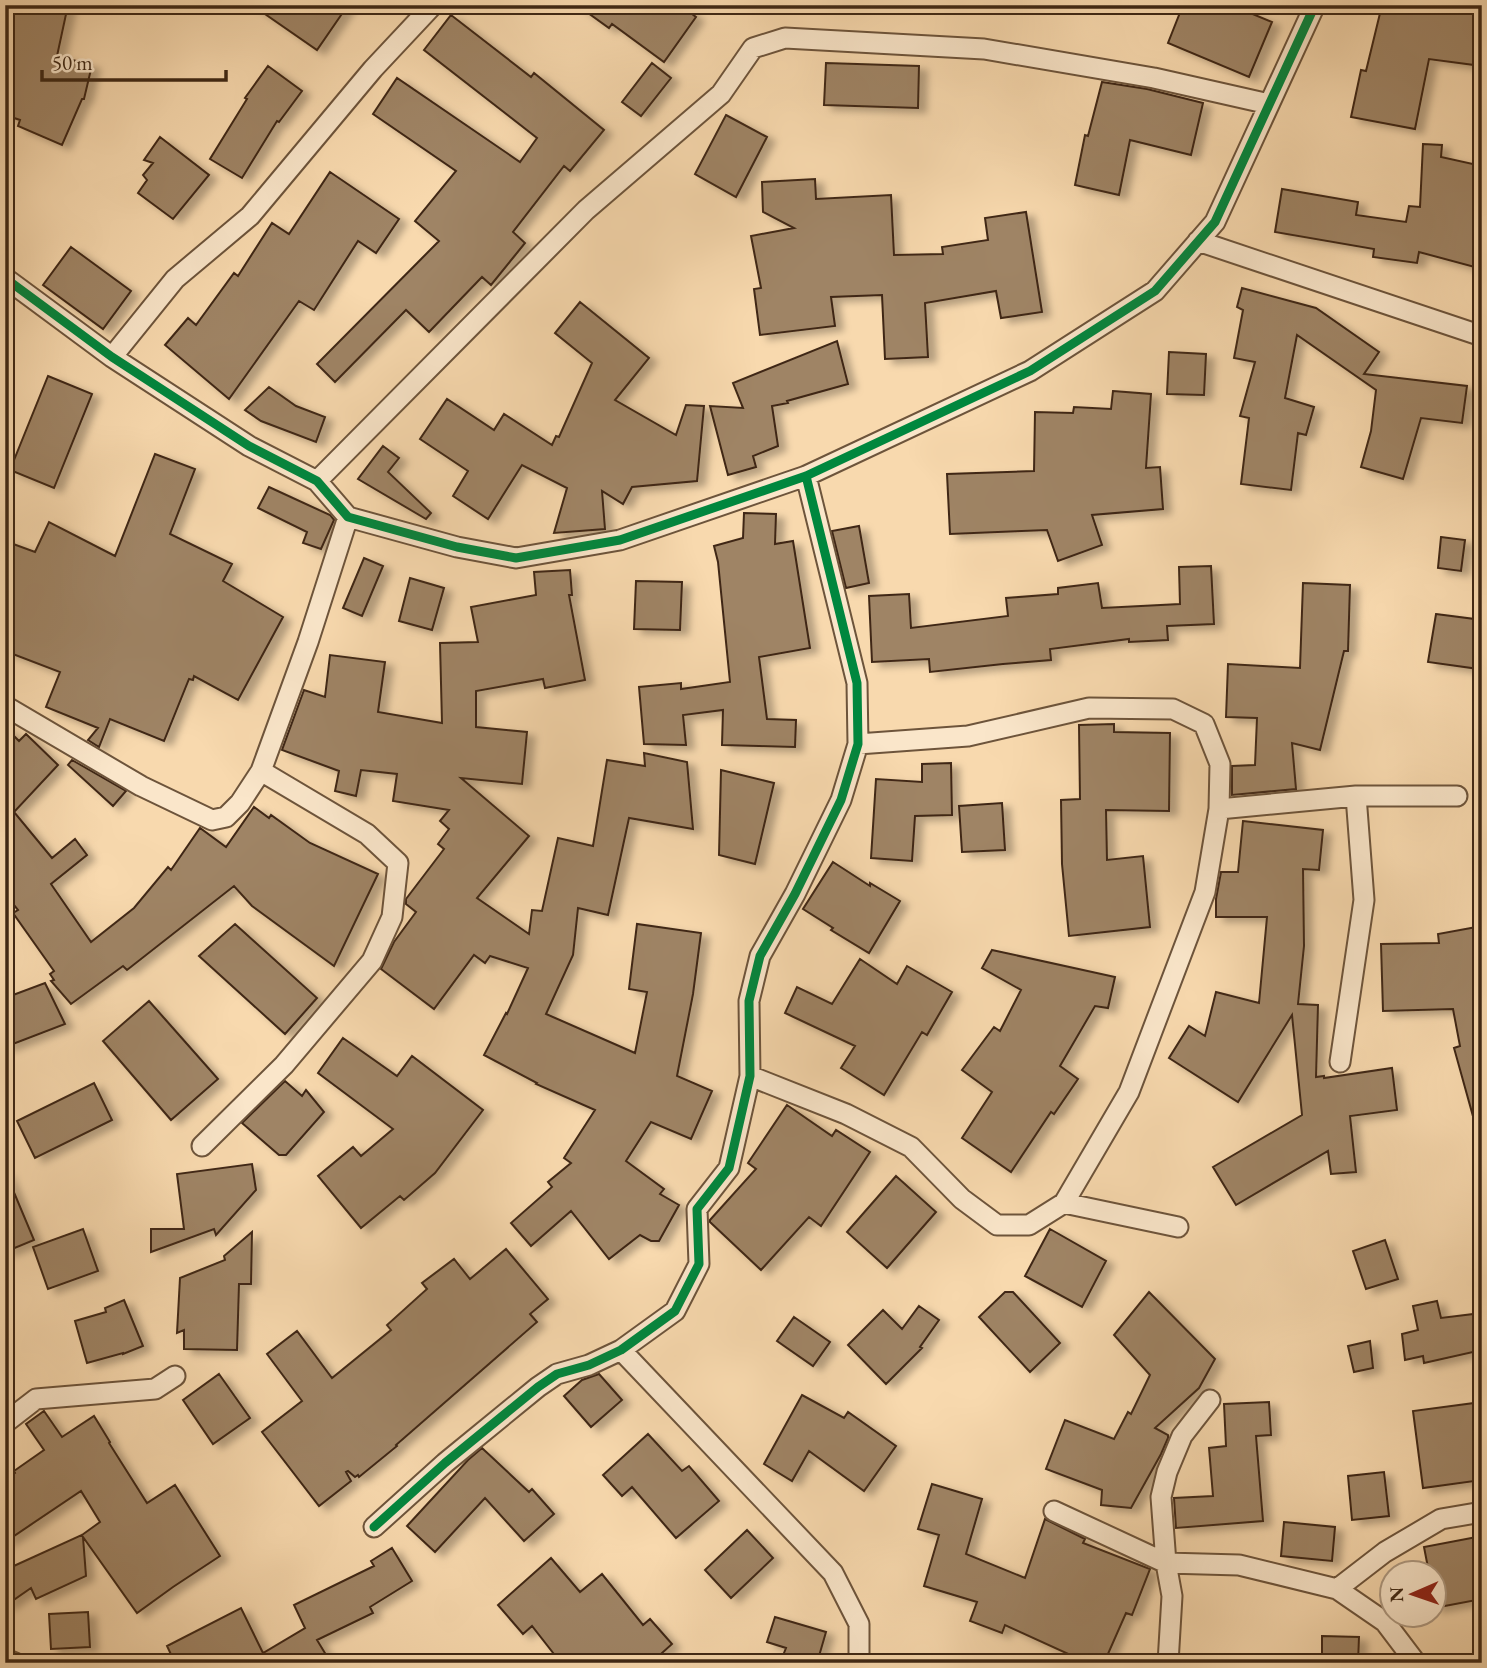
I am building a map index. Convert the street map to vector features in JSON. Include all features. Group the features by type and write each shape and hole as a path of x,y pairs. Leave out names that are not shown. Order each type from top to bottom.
{"street":[{"path":"112,357 175,279 250,216 373,69 433,5"},
{"path":"5,278 112,357 249,446 317,481 348,517 457,547 516,558 620,540 806,476 1030,371 1155,291 1215,222 1315,5"},
{"path":"317,481 586,210 721,94 753,48 785,38 984,49 1154,78 1269,104"},
{"path":"1198,241 1482,337"},
{"path":"374,1527 445,1463 538,1387 557,1374 589,1365 621,1350 675,1311 699,1264 697,1209 729,1168 750,1076 749,1001 760,957 795,894 841,800 858,744 857,683 806,476"},
{"path":"5,706 141,786 212,820 226,817 240,803 261,771 308,642 348,517"},
{"path":"750,1076 846,1114 911,1147 962,1199 997,1225 1029,1225 1064,1203 1129,1092 1205,892 1219,809 1220,764 1204,724 1173,709 1089,708 968,736 858,744"},
{"path":"202,1146 284,1065 372,961 392,917 398,863 367,834 261,771"},
{"path":"1219,809 1356,796 1457,796"},
{"path":"1340,1062 1364,900 1356,796"},
{"path":"1064,1203 1178,1227"},
{"path":"621,1350 833,1573 859,1624 859,1663"},
{"path":"5,1423 36,1399 155,1390 175,1376"},
{"path":"1168,1663 1172,1596 1166,1563 1161,1497 1167,1472 1182,1436 1210,1400"},
{"path":"1054,1511 1166,1563 1239,1565 1337,1589 1385,1622 1416,1663"},
{"path":"1337,1589 1385,1552 1441,1519 1482,1512"},
{"path":"5,1659 15,1663"}],"building":[{"path":"5,5 68,5 57,56 92,65 84,99 62,145 18,126 20,120 5,115"},
{"path":"252,5 348,5 317,50"},
{"path":"577,5 680,5 696,17 664,62 612,24 609,28"},
{"path":"1183,5 1231,5 1272,22 1249,77 1168,43"},
{"path":"1382,5 1436,5 1482,12 1482,66 1429,59 1415,129 1351,117 1361,70 1366,71"},
{"path":"451,15 531,77 534,73 604,130 570,171 564,166 513,232 525,243 491,285 482,277 429,332 406,310 335,382 317,364 439,241 415,221 456,171 373,114 397,78 520,162 537,138 424,50"},
{"path":"652,63 671,78 641,116 622,102"},
{"path":"826,63 919,66 918,108 824,105"},
{"path":"268,66 302,91 279,122 277,121 242,178 210,159 247,99 245,98"},
{"path":"1102,82 1147,89 1203,103 1191,155 1130,140 1119,195 1075,185 1085,135 1088,136"},
{"path":"726,115 767,137 736,197 695,174"},
{"path":"160,137 209,175 173,219 138,193 147,180 143,175 153,163 144,160"},
{"path":"1423,144 1442,145 1441,157 1482,166 1482,269 1419,252 1417,263 1373,257 1374,249 1275,232 1282,189 1358,202 1356,215 1406,222 1409,206 1420,207"},
{"path":"330,172 399,219 376,253 358,241 314,310 299,301 229,399 165,345 188,318 196,325 234,273 238,276 272,223 289,234"},
{"path":"815,179 816,199 891,195 894,255 943,254 942,247 988,240 985,218 1026,212 1042,312 1001,318 996,291 925,303 928,357 885,359 882,295 831,297 835,326 760,335 754,289 761,288 751,236 794,228 763,212 762,182"},
{"path":"71,247 131,291 103,329 43,285"},
{"path":"1242,288 1316,308 1379,352 1364,374 1467,386 1462,423 1421,418 1403,479 1361,467 1371,431 1376,390 1297,335 1285,398 1314,407 1306,435 1298,433 1291,490 1241,484 1249,418 1240,416 1255,362 1234,358 1243,310 1237,307"},
{"path":"580,302 649,358 615,400 676,435 686,405 704,406 697,481 632,487 623,504 602,491 605,529 554,533 567,488 522,465 488,519 453,496 468,471 420,439 447,399 494,430 504,414 552,445 556,436 559,437 592,363 555,333"},
{"path":"837,341 848,384 772,406 778,446 753,456 756,467 728,475 710,406 743,408 733,383"},
{"path":"1169,352 1206,354 1204,395 1167,394"},
{"path":"48,376 92,394 54,488 10,470"},
{"path":"269,387 296,406 325,417 316,442 261,421 245,410"},
{"path":"1113,391 1151,394 1146,468 1160,467 1163,509 1092,515 1102,545 1058,561 1047,530 950,534 947,474 1034,471 1035,412 1073,413 1074,407 1111,409"},
{"path":"383,446 399,458 388,472 431,513 426,519 358,479"},
{"path":"155,454 195,469 170,534 232,564 223,581 283,617 238,700 194,676 193,680 189,679 164,741 110,719 99,747 88,740 98,728 46,707 60,672 5,651 5,541 35,552 49,522 115,556"},
{"path":"269,487 330,515 334,520 321,549 303,543 307,532 258,508"},
{"path":"744,513 776,514 775,544 793,541 810,648 759,657 767,719 796,720 795,747 722,745 723,710 683,715 686,745 644,744 639,687 681,683 681,689 730,682 718,562 714,546 743,538"},
{"path":"859,526 869,583 846,588 832,531"},
{"path":"1441,537 1465,540 1461,571 1438,568"},
{"path":"364,558 383,566 362,616 343,608"},
{"path":"1211,566 1214,624 1167,626 1168,640 1129,642 1129,639 1050,649 1051,660 930,672 929,659 872,662 869,596 909,594 911,628 1008,616 1006,598 1058,594 1058,588 1098,583 1102,608 1180,604 1179,567"},
{"path":"570,570 572,595 569,595 585,680 545,688 543,679 476,691 476,727 527,732 522,784 461,778 529,836 477,898 529,934 532,910 542,911 558,838 593,846 607,760 645,766 644,753 687,762 693,829 629,818 608,915 578,908 573,955 546,1014 635,1053 647,992 629,989 637,924 701,933 693,994 677,1076 712,1091 691,1139 651,1122 626,1161 664,1189 660,1194 679,1205 659,1241 651,1241 640,1235 609,1259 571,1211 531,1246 511,1223 552,1187 548,1182 571,1163 564,1158 595,1110 536,1084 484,1055 528,968 490,956 485,963 474,955 434,1009 381,969 394,942 416,912 406,904 406,899 444,849 438,844 449,829 440,821 449,810 393,801 397,774 361,770 356,796 335,791 339,771 282,750 304,690 325,697 330,655 385,662 378,712 442,723 440,643 478,642 471,607 536,595 534,572"},
{"path":"410,578 444,588 432,630 399,621"},
{"path":"636,581 682,582 680,630 634,629"},
{"path":"1303,583 1350,585 1348,651 1344,651 1320,750 1292,743 1296,789 1232,795 1232,766 1255,765 1257,718 1226,717 1228,664 1300,668"},
{"path":"1436,614 1482,620 1479,669 1428,662"},
{"path":"1114,724 1114,732 1170,733 1169,811 1106,810 1107,860 1143,856 1150,927 1069,936 1062,864 1061,800 1080,799 1079,725"},
{"path":"5,727 19,741 26,734 58,765 14,812 52,858 75,839 87,855 51,884 91,942 134,908 168,867 171,870 200,828 226,847 254,807 269,818 271,815 310,843 378,874 334,966 252,906 234,886 127,970 123,966 71,1004 51,981 54,980 50,974 54,971 13,913 18,910 5,894"},
{"path":"72,760 126,791 113,806 68,765"},
{"path":"951,763 952,815 915,816 912,861 871,858 876,779 922,782 922,764"},
{"path":"721,770 774,783 755,864 719,855"},
{"path":"1002,803 1005,850 962,852 959,806"},
{"path":"1243,821 1323,830 1319,870 1303,869 1304,946 1298,1004 1318,1005 1316,1077 1392,1068 1397,1110 1350,1116 1356,1172 1331,1174 1328,1151 1236,1205 1213,1167 1302,1115 1292,1015 1238,1102 1169,1058 1189,1026 1205,1036 1216,992 1259,1003 1267,917 1216,917 1221,872 1238,872"},
{"path":"833,862 870,886 870,883 900,901 869,953 803,909"},
{"path":"235,924 317,998 285,1034 199,956"},
{"path":"1482,926 1482,1126 1476,1127 1454,1048 1460,1046 1453,1009 1383,1011 1381,944 1439,943 1438,934"},
{"path":"992,950 1115,977 1108,1008 1095,1006 1060,1066 1078,1079 1054,1114 1051,1112 1011,1172 962,1138 992,1092 962,1070 994,1027 1000,1031 1021,990 982,968"},
{"path":"860,959 897,984 907,966 952,992 927,1035 922,1032 884,1095 841,1068 855,1046 785,1013 797,987 832,1004"},
{"path":"45,983 65,1024 5,1047 5,998"},
{"path":"149,1001 218,1079 171,1120 103,1041"},
{"path":"343,1038 397,1076 412,1056 483,1110 435,1173 404,1200 400,1196 361,1228 318,1176 353,1147 361,1156 393,1129 318,1073"},
{"path":"285,1081 302,1096 306,1090 324,1112 286,1155 279,1155 242,1123"},
{"path":"94,1083 112,1120 35,1158 17,1121"},
{"path":"787,1105 832,1136 836,1130 870,1152 821,1226 809,1217 761,1270 710,1220 756,1169 748,1163"},
{"path":"252,1164 256,1190 216,1235 214,1229 151,1252 151,1229 184,1229 177,1174"},
{"path":"5,1171 34,1240 5,1252"},
{"path":"896,1176 936,1212 887,1268 847,1232"},
{"path":"83,1229 98,1271 48,1289 33,1247"},
{"path":"1050,1229 1106,1261 1082,1307 1025,1276"},
{"path":"252,1232 251,1284 239,1284 237,1350 184,1349 184,1330 177,1333 180,1278 225,1260 224,1256"},
{"path":"1385,1240 1398,1279 1366,1289 1353,1251"},
{"path":"506,1249 548,1299 530,1314 537,1322 359,1477 346,1472 351,1481 319,1506 262,1432 302,1401 267,1354 297,1331 332,1378 391,1330 387,1325 427,1289 422,1283 454,1259 470,1279"},
{"path":"1005,1292 1013,1292 1060,1343 1030,1372 979,1317"},
{"path":"1149,1292 1215,1359 1199,1388 1155,1428 1168,1435 1168,1438 1131,1508 1101,1505 1102,1490 1046,1469 1065,1420 1114,1439 1128,1412 1131,1414 1150,1375 1114,1335"},
{"path":"124,1300 143,1346 87,1363 75,1321 106,1312 105,1308"},
{"path":"1437,1301 1441,1318 1482,1313 1482,1350 1424,1363 1423,1356 1405,1360 1402,1334 1418,1330 1413,1306"},
{"path":"919,1306 939,1320 920,1347 922,1348 886,1384 848,1345 883,1310 902,1329"},
{"path":"794,1317 830,1342 813,1366 777,1341"},
{"path":"1370,1341 1373,1368 1354,1372 1348,1346"},
{"path":"219,1374 250,1418 213,1444 183,1400"},
{"path":"599,1374 622,1400 591,1427 564,1396 582,1380"},
{"path":"802,1395 844,1418 848,1412 896,1446 864,1491 809,1451 792,1481 764,1464"},
{"path":"1269,1402 1271,1435 1256,1436 1263,1521 1176,1528 1174,1498 1213,1496 1209,1448 1226,1446 1224,1404"},
{"path":"1482,1402 1482,1480 1423,1488 1413,1411"},
{"path":"44,1411 62,1437 94,1416 147,1503 175,1485 220,1556 137,1613 83,1537 86,1576 36,1599 31,1588 5,1606 5,1570 82,1535 100,1522 81,1491 5,1542 5,1480 44,1450 26,1424"},
{"path":"648,1434 682,1471 689,1466 719,1501 676,1538 632,1487 622,1496 603,1475"},
{"path":"482,1448 529,1492 532,1489 554,1514 524,1541 485,1498 435,1552 407,1526"},
{"path":"1384,1472 1389,1516 1352,1520 1348,1476"},
{"path":"932,1484 982,1499 966,1554 1025,1578 1045,1519 1085,1539 1083,1543 1150,1569 1132,1615 1126,1613 1104,1663 1088,1663 1005,1625 1002,1633 970,1621 977,1602 924,1586 939,1535 918,1529"},
{"path":"1284,1522 1335,1527 1332,1561 1281,1556"},
{"path":"747,1530 773,1558 731,1598 705,1570"},
{"path":"1482,1536 1482,1599 1448,1605 1448,1560 1426,1560 1424,1547"},
{"path":"392,1548 412,1581 370,1607 373,1613 317,1640 331,1663 175,1663 167,1646 241,1608 263,1653 305,1628 294,1605 374,1566 371,1561"},
{"path":"551,1558 580,1592 602,1574 643,1625 650,1619 672,1644 651,1663 561,1663 532,1626 523,1634 498,1605"},
{"path":"88,1612 90,1647 51,1649 49,1614"},
{"path":"775,1617 826,1632 817,1663 780,1663 786,1648 767,1642"},
{"path":"1322,1636 1359,1637 1358,1663 1322,1663"}],"cycle path":[{"path":"5,278 112,357 249,446 317,481 348,517 457,547 516,558 620,540 806,476 1030,371 1155,291 1215,222 1315,5"},
{"path":"374,1527 445,1463 538,1387 557,1374 589,1365 621,1350 675,1311 699,1264 697,1209 729,1168 750,1076 749,1001 760,956 795,894 841,800 858,744 857,683 806,476"}]}
